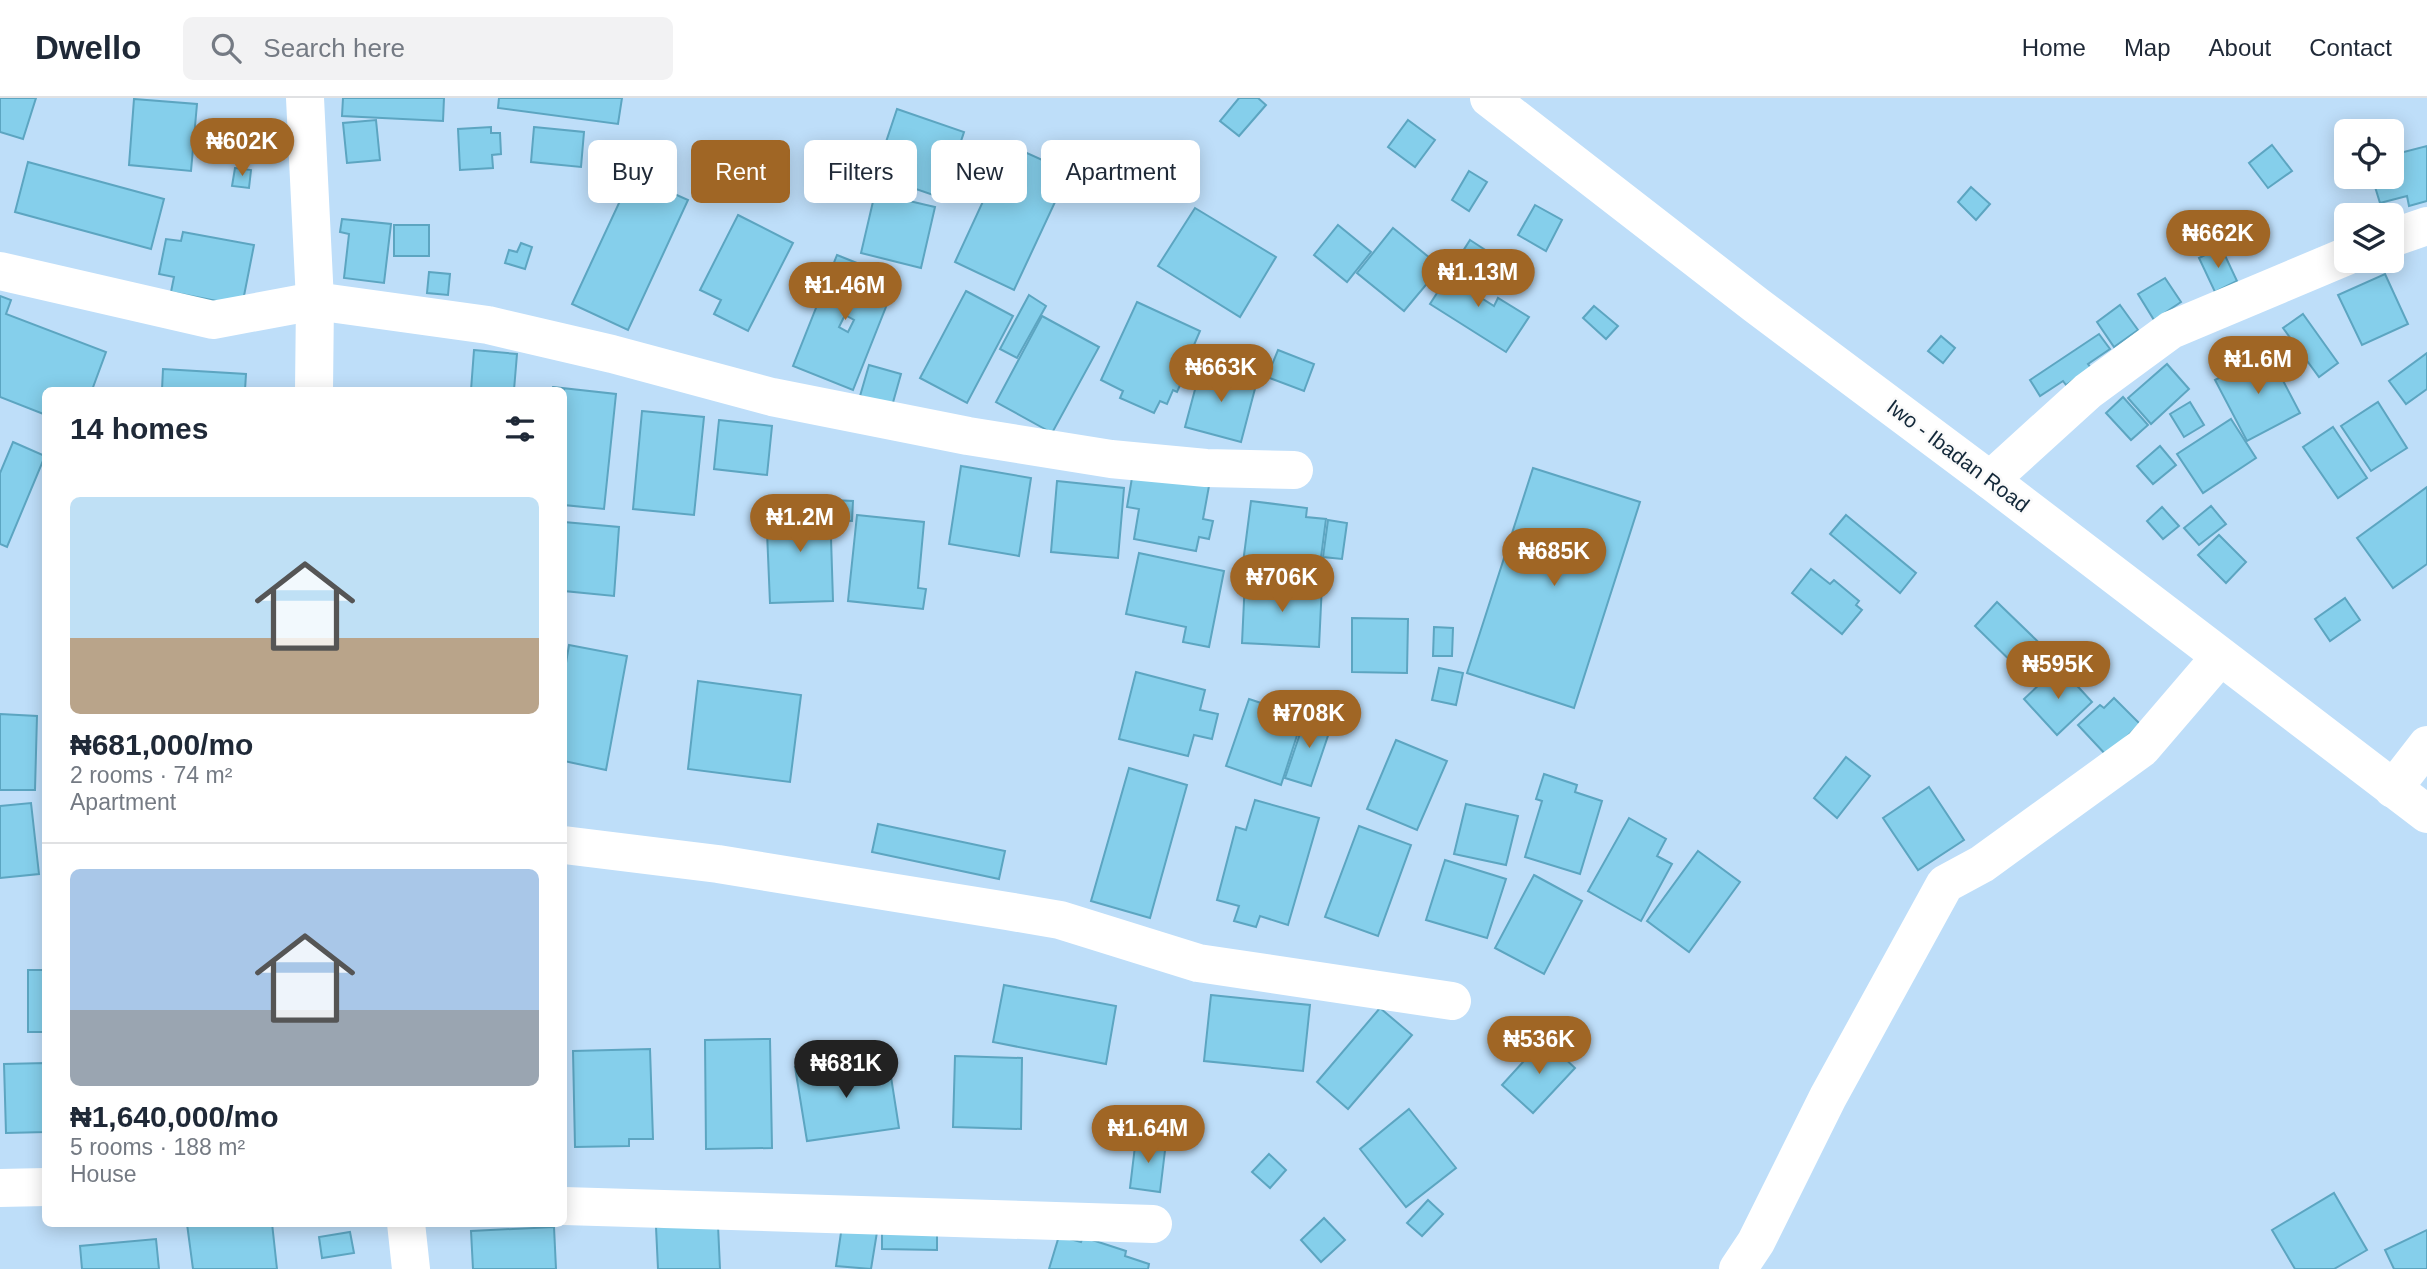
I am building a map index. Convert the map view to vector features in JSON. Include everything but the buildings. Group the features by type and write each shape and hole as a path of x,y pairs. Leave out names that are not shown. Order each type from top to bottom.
{"street":[{"path":"305,98 315,301 314,387"},
{"name":"Iwo - Ibadan Road","path":"1489,98 1756,305 2427,814"},
{"path":"2404,234 2427,226"},
{"path":"1990,480 2088,391 2171,330 2334,261"},
{"path":"0,271 213,320 315,301 488,325 612,354 772,397 968,436 1111,459 1206,468 1294,470"},
{"path":"1738,1269 1756,1242 1828,1097 1945,884 1982,864 2142,748 2220,657"},
{"path":"2393,789 2427,745"},
{"path":"567,845 719,864 1046,917 1198,963 1452,1001"},
{"path":"0,1188 42,1187"},
{"path":"567,1206 1153,1224"},
{"path":"406,1227 411,1269"}]}
